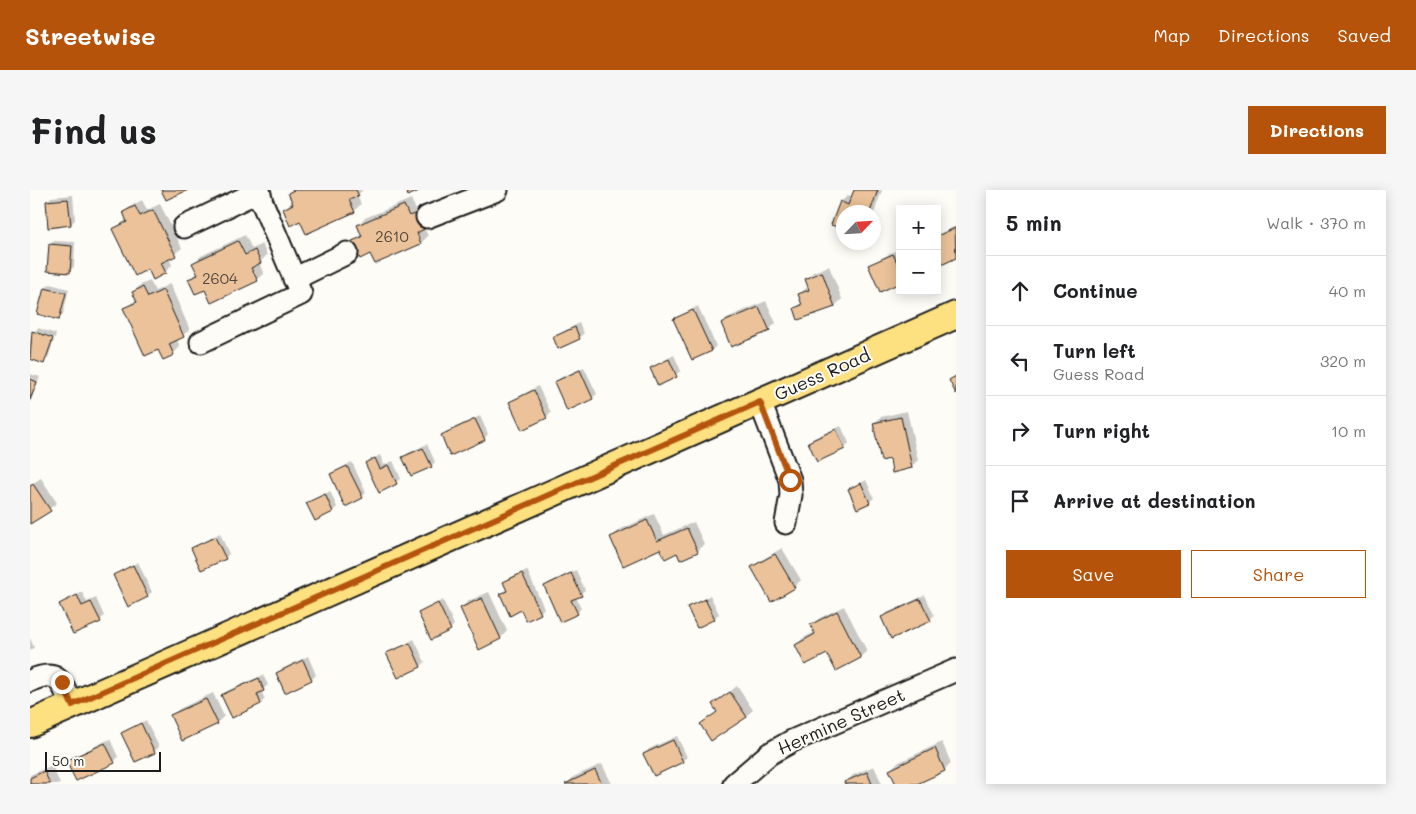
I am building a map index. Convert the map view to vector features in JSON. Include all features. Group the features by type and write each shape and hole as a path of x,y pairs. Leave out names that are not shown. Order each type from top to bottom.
{"main road":[{"name":"Guess Road","path":"30,724 956,314"}],"street":[{"path":"184,227 259,190 262,202 301,294 201,342"},
{"path":"427,217 497,190"},
{"path":"294,279 348,253"},
{"path":"760,402 790,480 791,495 786,523"},
{"name":"Hermine Street","path":"734,784 769,754 792,742 956,670"},
{"path":"30,681 44,674 52,675 62,682 72,705"}],"building":[{"path":"161,190 188,190 166,200"},
{"path":"294,190 356,190 359,196 349,200 355,212 306,234 300,221 290,226 283,209 293,204 288,193"},
{"path":"406,190 421,190 408,196"},
{"path":"854,190 878,190 873,205 848,205"},
{"path":"68,199 71,225 48,228 46,201"},
{"path":"840,201 848,205 838,205"},
{"path":"404,205 409,216 419,212 426,228 417,233 421,244 375,264 370,254 360,259 352,241 362,237 357,225"},
{"path":"135,206 140,216 153,210 176,256 161,263 166,273 153,280 148,269 135,276 112,229 127,222 123,212"},
{"path":"836,212 836,227 831,225"},
{"path":"955,228 956,258 941,265 941,250 941,234"},
{"path":"238,241 245,255 255,250 261,263 251,268 258,281 211,303 205,290 195,294 188,279 198,275 192,263"},
{"path":"49,244 72,246 70,273 47,271"},
{"path":"893,254 896,260 896,285 880,292 868,265"},
{"path":"822,272 835,307 798,320 794,308 802,305 798,294 809,290 805,279"},
{"path":"143,287 148,297 163,290 184,337 169,344 174,355 163,360 158,350 145,356 123,308 137,302 132,292"},
{"path":"44,288 66,293 59,320 37,314"},
{"path":"759,307 770,331 731,347 721,323"},
{"path":"693,310 712,351 692,360 673,319"},
{"path":"575,327 580,339 558,349 553,337"},
{"path":"32,331 53,338 44,364 30,359"},
{"path":"669,359 677,377 658,386 650,368"},
{"path":"580,370 593,399 567,411 554,382"},
{"path":"956,376 956,394 949,380"},
{"path":"30,379 37,382 30,400"},
{"path":"534,390 547,418 522,430 509,402"},
{"path":"901,417 912,468 892,473 890,459 881,461 873,423"},
{"path":"475,419 485,440 450,456 441,435"},
{"path":"836,429 845,449 817,462 808,442"},
{"path":"423,448 432,467 411,476 402,457"},
{"path":"375,458 380,469 388,465 397,484 379,493 365,463"},
{"path":"347,466 363,498 345,507 330,474"},
{"path":"861,483 870,503 857,509 848,489"},
{"path":"33,484 51,511 30,524 30,486"},
{"path":"325,494 333,512 315,521 306,503"},
{"path":"647,520 657,541 687,528 698,552 680,560 677,553 665,559 660,549 623,566 610,537"},
{"path":"215,537 226,559 201,570 191,548"},
{"path":"775,554 795,588 771,602 751,567"},
{"path":"133,565 148,597 128,607 113,575"},
{"path":"522,573 541,614 526,621 521,610 510,616 500,594 507,591 503,582"},
{"path":"571,573 582,596 571,600 578,614 560,622 544,586"},
{"path":"77,595 82,606 91,602 101,622 73,634 59,604"},
{"path":"482,598 501,639 479,650 460,608"},
{"path":"705,599 715,619 697,628 687,607"},
{"path":"920,599 931,621 891,639 881,617"},
{"path":"438,603 451,630 431,640 418,613"},
{"path":"837,611 861,658 836,671 827,654 805,665 795,645 815,634 810,625"},
{"path":"410,643 421,667 398,678 386,653"},
{"path":"303,660 312,680 285,693 276,673"},
{"path":"259,678 264,691 257,694 261,704 232,718 221,695"},
{"path":"730,692 747,717 711,741 700,724 717,712 712,704"},
{"path":"206,699 218,724 182,741 170,715"},
{"path":"141,723 155,753 135,762 121,733"},
{"path":"673,740 683,762 654,776 643,754"},
{"path":"105,743 115,763 76,781 66,761"},
{"path":"935,748 945,771 917,784 896,784 889,770"},
{"path":"595,770 602,784 565,784"},
{"path":"44,771 50,784 30,784 30,778"},
{"path":"867,772 872,784 845,784 844,782"}],"route":[{"path":"62,682 72,705 760,402 790,480"}]}
